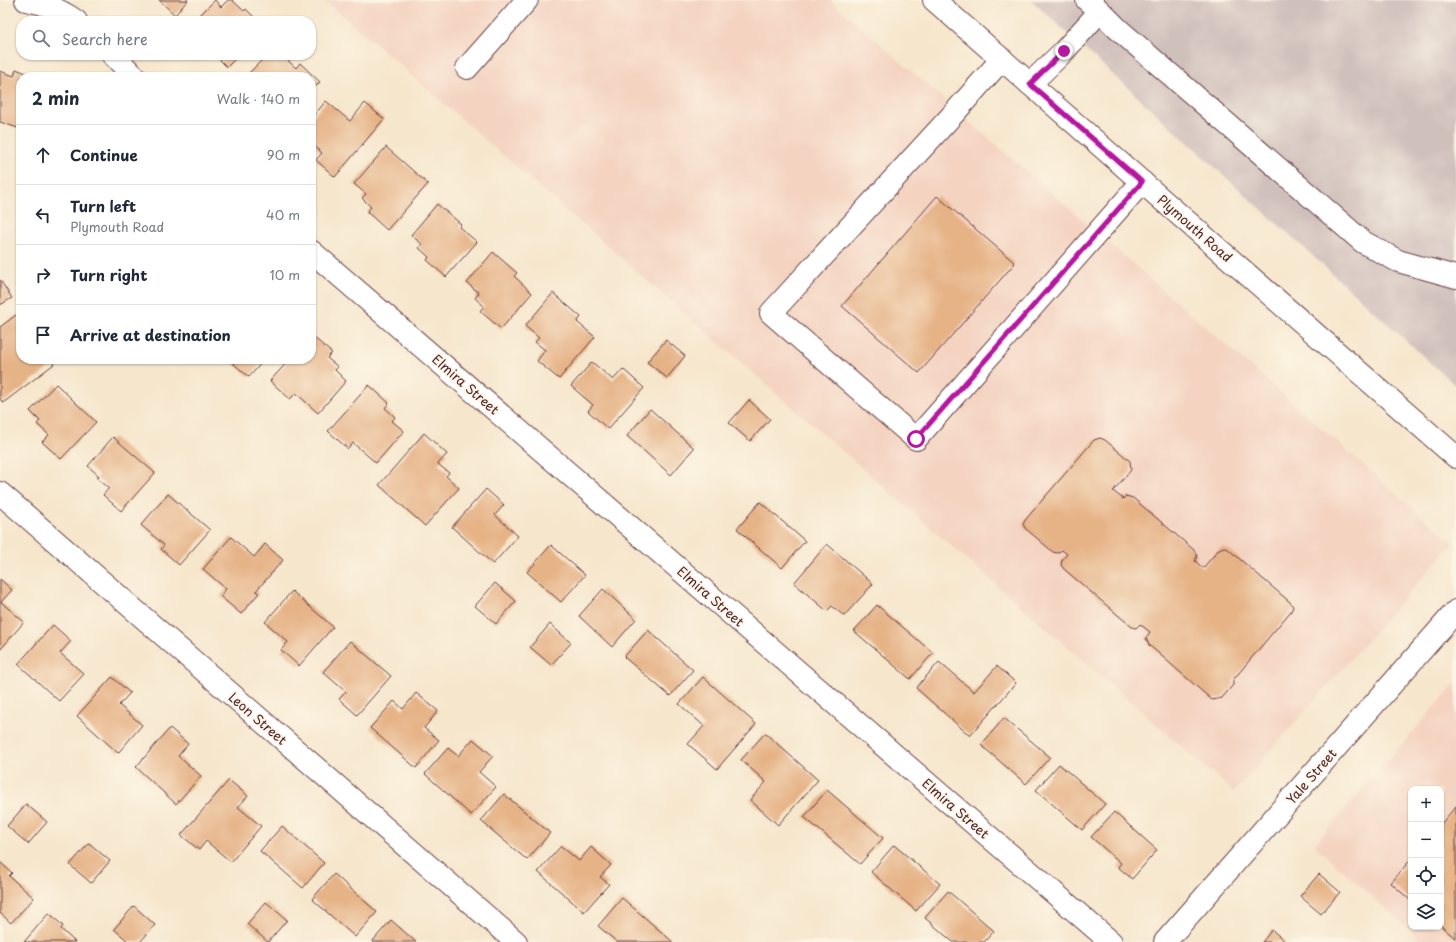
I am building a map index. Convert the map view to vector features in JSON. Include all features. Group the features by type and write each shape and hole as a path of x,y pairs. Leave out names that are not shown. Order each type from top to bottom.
{"street":[{"path":"26,0 36,2 68,16"},
{"path":"467,68 527,0"},
{"name":"Plymouth Road","path":"934,0 1456,457"},
{"path":"1030,84 1064,51 1094,5 1124,34 1363,242 1398,261 1456,277"},
{"path":"1002,59 771,313 916,439 1142,182"},
{"path":"118,60 130,72"},
{"name":"Elmira Street","path":"316,255 1111,942"},
{"name":"Leon Street","path":"0,494 516,942"},
{"name":"Yale Street","path":"1165,942 1456,611"}],"shaded area":[{"path":"325,0 830,0 1453,543 1234,792"},
{"path":"1031,0 1456,0 1456,386"},
{"path":"1456,683 1456,942 1423,942 1410,930 1444,930 1444,786 1408,786 1408,929 1314,845"}],"building":[{"path":"159,0 188,0 175,15"},
{"path":"215,0 221,7 228,0 232,0 244,11 246,9 253,16 199,16"},
{"path":"220,60 234,60 227,67"},
{"path":"262,60 287,60 296,68 300,63 309,72 250,72"},
{"path":"16,69 24,72 16,72 16,127 0,122 0,71 14,76"},
{"path":"316,78 320,82 316,86"},
{"path":"326,101 350,121 365,103 384,119 335,177 316,160 322,153 316,148 316,113"},
{"path":"386,147 428,184 387,230 367,212 371,207 362,198 366,194 354,184"},
{"path":"937,196 1015,263 919,373 842,306"},
{"path":"437,204 461,224 459,227 477,242 446,277 427,260 429,257 419,248 422,244 411,235"},
{"path":"493,252 517,273 514,276 532,293 501,329 480,311 484,306 475,298 479,293 467,283"},
{"path":"0,280 12,298 0,305"},
{"path":"553,293 581,317 577,322 595,337 559,379 537,361 545,350 535,342 539,338 525,326"},
{"path":"16,315 16,364 54,364 3,403 0,399 0,327"},
{"path":"316,339 332,353 327,358 338,367 335,370 346,381 318,413 296,393 290,399 270,381 285,364 316,364"},
{"path":"666,340 685,356 667,378 647,362"},
{"path":"592,362 613,380 623,369 644,388 608,429 588,411 593,405 571,386"},
{"path":"234,364 261,364 249,377"},
{"path":"56,384 96,422 61,459 42,442 49,435 37,424 40,421 30,411"},
{"path":"369,385 389,403 385,408 395,417 392,421 404,431 376,463 353,443 348,449 328,431"},
{"path":"749,400 770,419 750,441 729,423"},
{"path":"650,409 694,448 671,475 627,436"},
{"path":"424,433 447,454 438,464 449,473 446,476 459,488 425,526 379,485"},
{"path":"113,437 155,473 121,511 103,495 109,488 97,478 99,476 88,466"},
{"path":"1100,438 1105,440 1130,461 1131,470 1113,491 1123,499 1126,496 1133,498 1194,550 1197,556 1195,561 1203,568 1219,549 1223,547 1228,549 1291,603 1293,607 1233,680 1233,685 1222,698 1212,700 1149,645 1146,638 1150,632 1140,624 1136,628 1132,627 1064,569 1061,565 1062,560 1067,554 1062,550 1057,553 1053,552 1025,528 1023,524 1094,440"},
{"path":"486,489 504,505 495,515 518,536 493,564 452,527"},
{"path":"168,494 210,530 179,565 161,549 164,545 141,525"},
{"path":"760,502 805,541 782,568 737,529"},
{"path":"231,537 254,557 265,544 283,560 256,591 259,593 241,614 220,596 226,589 203,569"},
{"path":"827,544 873,584 844,616 832,606 827,611 794,583"},
{"path":"551,545 585,575 561,602 527,572"},
{"path":"0,579 12,590 1,602 24,622 0,650"},
{"path":"495,583 516,601 496,624 475,606"},
{"path":"603,589 636,619 612,647 579,616"},
{"path":"292,591 333,627 299,666 281,650 288,642 265,622"},
{"path":"877,605 933,653 910,679 854,631"},
{"path":"550,624 571,643 551,665 530,647"},
{"path":"53,625 71,641 60,653 84,674 59,701 18,664"},
{"path":"648,630 693,670 670,696 624,657"},
{"path":"350,641 391,676 357,715 339,699 346,692 323,672"},
{"path":"939,662 974,692 997,666 1016,683 970,736 916,688"},
{"path":"112,677 130,693 119,705 142,725 118,753 77,716"},
{"path":"703,677 756,724 717,769 688,744 704,726 679,704"},
{"path":"416,693 438,711 424,728 439,740 416,768 370,728 394,701 403,709"},
{"path":"1004,718 1050,757 1026,784 981,745"},
{"path":"170,728 188,744 178,756 201,776 176,804 136,767"},
{"path":"765,733 818,780 778,825 750,800 766,782 741,760"},
{"path":"473,739 493,756 479,772 496,787 471,815 425,774 448,748 458,756"},
{"path":"1059,764 1105,804 1082,830 1036,790"},
{"path":"229,780 248,796 238,807 261,826 231,862 206,841 199,850 181,835"},
{"path":"827,790 883,838 860,864 804,817"},
{"path":"504,794 550,833 527,860 481,821"},
{"path":"26,804 47,822 28,844 7,826"},
{"path":"1456,806 1456,939 1444,929 1444,820"},
{"path":"1114,812 1157,850 1132,879 1118,867 1121,863 1091,837"},
{"path":"282,826 324,863 303,888 260,851"},
{"path":"89,843 110,861 91,883 70,865"},
{"path":"894,845 940,884 916,911 871,872"},
{"path":"561,846 579,861 591,847 611,865 600,877 609,884 584,912 538,872"},
{"path":"0,862 12,873 9,876 34,898 11,923 0,913"},
{"path":"1408,863 1408,898 1391,883"},
{"path":"334,874 377,912 355,937 312,899"},
{"path":"1319,874 1340,892 1321,914 1300,896"},
{"path":"948,891 994,931 984,942 953,942 925,918"},
{"path":"622,898 673,942 617,942 598,926"},
{"path":"266,902 287,920 268,942 247,924"},
{"path":"134,906 155,925 140,942 129,942 114,929"},
{"path":"49,913 63,926 61,929 75,942 24,942"},
{"path":"391,920 416,942 372,942"},
{"path":"1272,930 1286,942 1262,942"}],"route":[{"path":"916,439 1142,182 1030,84 1064,51"}]}
